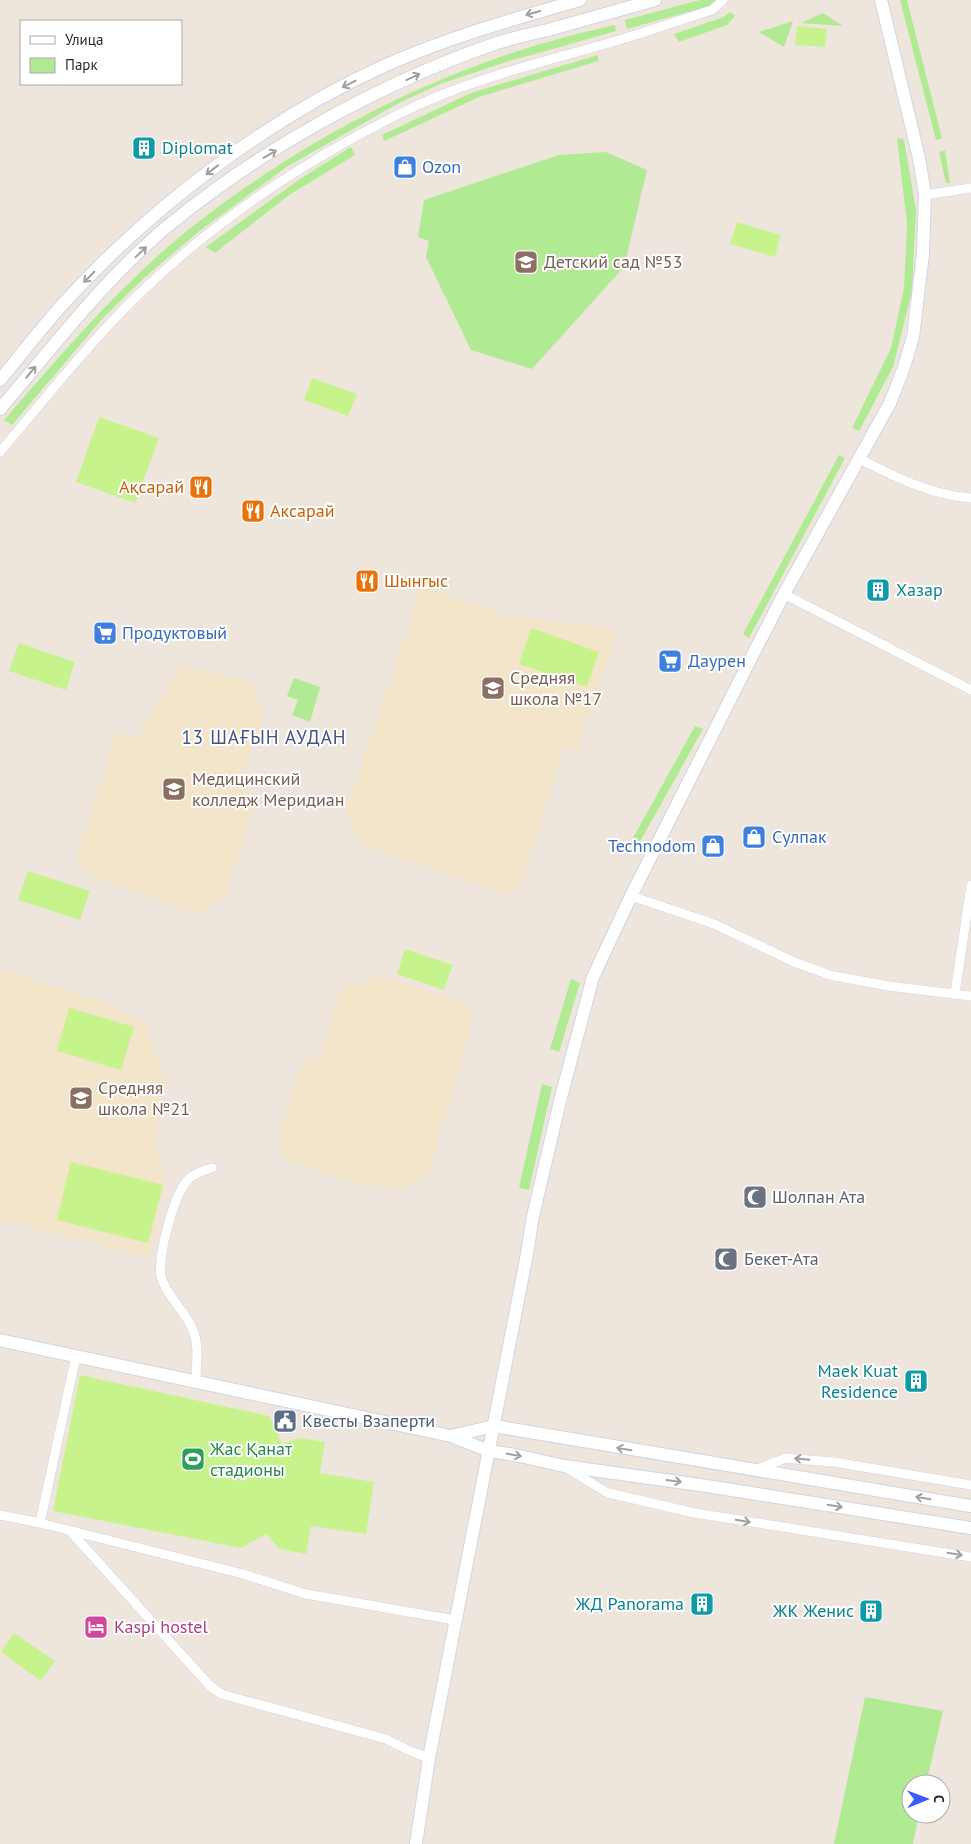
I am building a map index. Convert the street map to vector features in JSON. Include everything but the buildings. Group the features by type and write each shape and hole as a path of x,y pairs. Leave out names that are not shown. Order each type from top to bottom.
{"main road":[{"path":"0,380 63,304 106,260 163,208 243,148 306,107 386,65 489,26 580,0"},
{"path":"0,409 102,288 168,226 238,173 325,121 430,70 495,44 655,0"},
{"path":"416,1844 429,1758 533,1216 560,1101 594,977 631,896 784,594 890,402 903,370 913,337 923,254 925,196 919,158 881,0"},
{"path":"0,1340 451,1436 489,1451 564,1466 707,1486 971,1528"},
{"path":"451,1436 494,1426 971,1506"}],"street":[{"path":"0,452 83,355 144,290 191,248 252,201 337,147 402,112 491,76 612,42 712,10 723,0"},
{"path":"925,196 971,188"},
{"path":"860,459 898,479 951,497 971,498"},
{"path":"784,594 971,690"},
{"path":"955,994 971,885"},
{"path":"631,896 714,924 794,962 830,975 888,986 971,996"},
{"path":"196,1381 196,1337 192,1326 161,1278 161,1265 174,1201 187,1180 200,1171 212,1168"},
{"path":"40,1523 76,1356"},
{"path":"753,1470 786,1458 834,1462 971,1485"},
{"path":"564,1466 608,1493 695,1513 971,1557"},
{"path":"0,1515 40,1523 243,1574 306,1594 455,1620"},
{"path":"71,1532 210,1686 221,1694 386,1738 410,1751 429,1758"}],"shaded area":[{"name":"Средняя школа №17","path":"422,586 509,616 618,629 577,750 564,747 522,883 509,895 360,845 346,810"},
{"name":"Медицинский колледж Меридиан","path":"181,665 253,683 264,718 243,772 255,805 225,897 197,914 86,874 76,858 117,732 137,738"},
{"name":"Средняя школа №21","path":"0,969 103,1002 145,1022 167,1082 158,1115 155,1144 166,1186 148,1257 0,1220"},
{"path":"383,976 461,1003 475,1013 429,1173 403,1189 358,1184 284,1159 276,1141 302,1063 321,1055 341,988"}],"green space":[{"path":"700,0 720,0 717,4 627,29 625,20"},
{"path":"900,0 907,0 942,138 936,140"},
{"path":"730,12 735,16 727,25 679,42 674,34 724,17"},
{"path":"823,13 843,26 801,23"},
{"path":"793,21 784,47 759,32"},
{"path":"615,25 616,31 503,63 440,84 399,103 288,166 198,232 144,278 103,318 12,425 4,420 84,330 148,265 204,218 282,163 326,136 372,112 418,89 466,69 564,37"},
{"path":"797,26 827,29 825,47 795,45"},
{"path":"598,55 598,61 479,97 384,141 382,135 471,93"},
{"path":"897,138 903,139 905,145 916,211 912,291 893,367 859,431 852,428 891,348 904,288 907,224"},
{"path":"351,147 355,155 289,195 215,253 206,247 300,179"},
{"path":"945,150 950,183 946,183 939,152"},
{"name":"Детский сад №53","path":"606,152 647,170 624,267 532,369 471,350 426,257 429,241 418,237 424,200 559,155"},
{"path":"737,222 781,235 775,257 730,244"},
{"path":"312,378 357,394 348,416 304,400"},
{"path":"99,417 159,438 135,503 76,482"},
{"path":"839,455 845,458 749,638 743,634"},
{"path":"531,628 599,652 587,687 519,664"},
{"path":"19,643 75,662 66,690 9,671"},
{"path":"294,678 320,687 310,722 292,715 298,700 287,696"},
{"path":"695,726 703,729 638,845 632,840"},
{"path":"28,871 90,891 80,920 18,900"},
{"path":"405,949 453,965 444,990 397,974"},
{"path":"571,979 580,983 559,1052 550,1049"},
{"path":"69,1008 134,1027 121,1070 57,1051"},
{"path":"542,1084 552,1087 529,1190 519,1188"},
{"path":"71,1162 163,1185 148,1243 57,1220"},
{"name":"Жас Қанат стадионы","path":"80,1375 269,1416 282,1444 299,1438 325,1442 320,1473 374,1482 366,1534 311,1526 306,1554 280,1549 266,1534 241,1548 53,1511"},
{"path":"14,1633 55,1661 41,1681 1,1652"},
{"path":"865,1697 943,1711 928,1774 901,1774 901,1824 917,1824 913,1844 834,1844"}],"place":[{"name":"Diplomat","path":"144,148"},
{"name":"Ozon","path":"405,167"},
{"name":"Детский сад №53","path":"526,262"},
{"name":"Ақсарай","path":"201,487"},
{"name":"Аксарай","path":"253,511"},
{"name":"Шынгыс","path":"367,581"},
{"name":"Хазар","path":"878,590"},
{"name":"Продуктовый","path":"105,633"},
{"name":"Даурен","path":"670,661"},
{"name":"Средняя школа №17","path":"493,688"},
{"name":"Медицинский колледж Меридиан","path":"174,789"},
{"name":"Сулпак","path":"754,837"},
{"name":"Technodom","path":"713,846"},
{"name":"Средняя школа №21","path":"81,1098"},
{"name":"Шолпан Ата","path":"755,1197"},
{"name":"Бекет-Ата","path":"726,1259"},
{"name":"Maek Kuat Residence","path":"916,1381"},
{"name":"Квесты Взаперти","path":"285,1421"},
{"name":"Жас Қанат стадионы","path":"193,1459"},
{"name":"ЖД Panorama","path":"702,1604"},
{"name":"ЖК Женис","path":"871,1611"},
{"name":"Kaspi hostel","path":"96,1627"}],"district":[{"name":"13 ШАҒЫН АУДАН","path":"264,737"}]}
